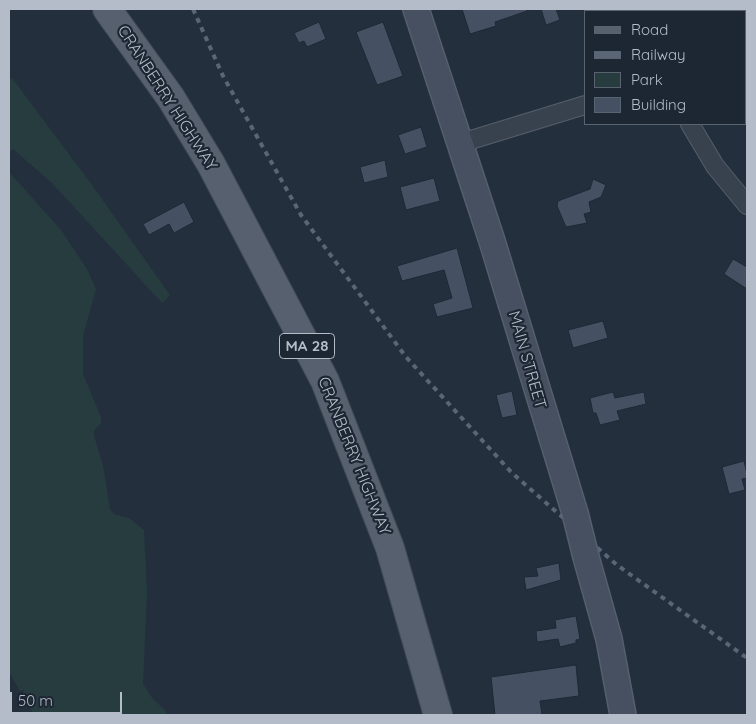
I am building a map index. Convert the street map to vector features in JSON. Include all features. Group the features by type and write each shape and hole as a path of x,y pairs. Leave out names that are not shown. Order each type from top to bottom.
{"main road":[{"name":"CRANBERRY HIGHWAY","path":"107,9 170,98 211,164 325,381 390,548 438,715"},
{"name":"MAIN STREET","path":"416,9 460,143 575,513 610,639 623,715"}],"street":[{"path":"460,143 584,105"},
{"path":"691,125 715,166 747,205"}],"green space":[{"path":"12,78 92,185 170,295 162,303 52,183 13,149 9,153 9,79"},
{"path":"9,172 61,230 87,269 96,289 83,336 83,374 101,417 101,423 94,431 94,436 103,465 110,509 114,514 129,518 144,530 147,593 143,684 167,715 34,715 9,672"}],"building":[{"path":"462,9 526,9 527,11 495,22 496,26 470,34"},
{"path":"541,9 556,9 560,20 546,25"},
{"path":"319,22 326,39 307,47 304,41 299,43 294,33"},
{"path":"383,22 403,76 377,85 356,32"},
{"path":"421,127 427,147 405,154 398,135"},
{"path":"385,160 388,177 364,183 360,167"},
{"path":"434,178 440,201 406,210 400,187"},
{"path":"593,179 606,185 601,197 589,202 591,212 584,214 587,223 566,227 557,206 558,201 590,189"},
{"path":"184,202 194,222 174,233 169,224 149,235 143,224"},
{"path":"457,248 473,308 437,317 433,304 452,298 444,270 402,281 397,266"},
{"path":"733,259 747,267 747,289 724,274"},
{"path":"603,321 608,338 573,348 568,330"},
{"path":"512,391 517,415 502,418 496,395"},
{"path":"613,392 615,398 644,392 646,404 617,411 620,420 600,425 596,413 593,413 590,398"},
{"path":"744,461 747,478 742,479 745,490 729,494 722,467"},
{"path":"559,563 561,580 526,590 524,577 538,576 536,568"},
{"path":"576,616 580,639 576,640 576,643 560,647 558,639 537,642 536,631 556,628 555,620"},
{"path":"576,665 579,696 540,701 542,715 495,715 491,677"}],"railway":[{"path":"193,9 223,76 301,215 406,357 512,473 617,565 747,658"}]}
